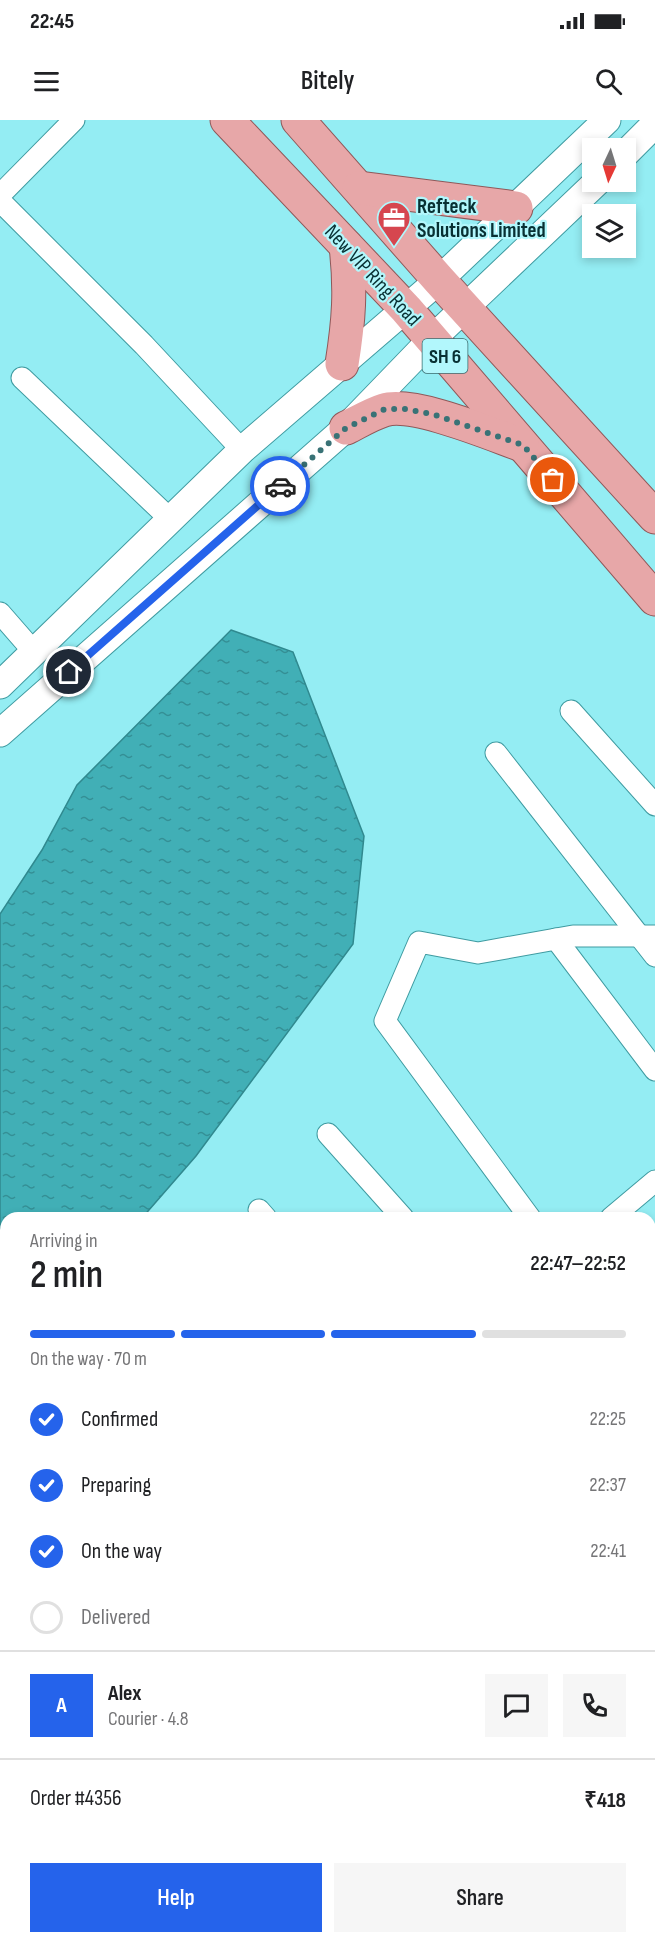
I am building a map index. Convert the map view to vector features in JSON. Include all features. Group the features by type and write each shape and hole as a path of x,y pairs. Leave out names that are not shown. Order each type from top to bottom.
{"main road":[{"name":"New VIP Ring Road","path":"227,120 406,309 655,599"},
{"name":"SH 6","path":"298,120 439,280 655,517"},
{"path":"359,188 516,208"},
{"path":"342,364 350,298 346,246"},
{"path":"346,428 385,409 405,409 432,414 523,445"}],"street":[{"path":"0,195 74,120"},
{"path":"0,685 242,450 439,280 607,120"},
{"path":"636,143 655,124"},
{"path":"0,733 346,428 431,340 587,192"},
{"path":"0,201 144,345 242,450"},
{"path":"22,378 171,520"},
{"path":"0,613 34,652"},
{"path":"571,711 655,805"},
{"path":"496,753 646,936 655,956"},
{"path":"526,1212 385,1021 419,942 478,953 573,936 646,936"},
{"path":"556,939 655,1070"},
{"path":"328,1134 398,1212"},
{"path":"625,1212 655,1181"}],"water":[{"path":"231,630 293,652 364,836 353,944 196,1156 147,1212 0,1212 0,914 42,850 77,785"}],"way so far":[{"path":"280,486 346,428 385,409 405,409 432,414 523,445 553,480"}],"place":[{"name":"Refteck Solutions Limited","path":"394,247"}],"route":[{"path":"69,672 280,486"}]}
